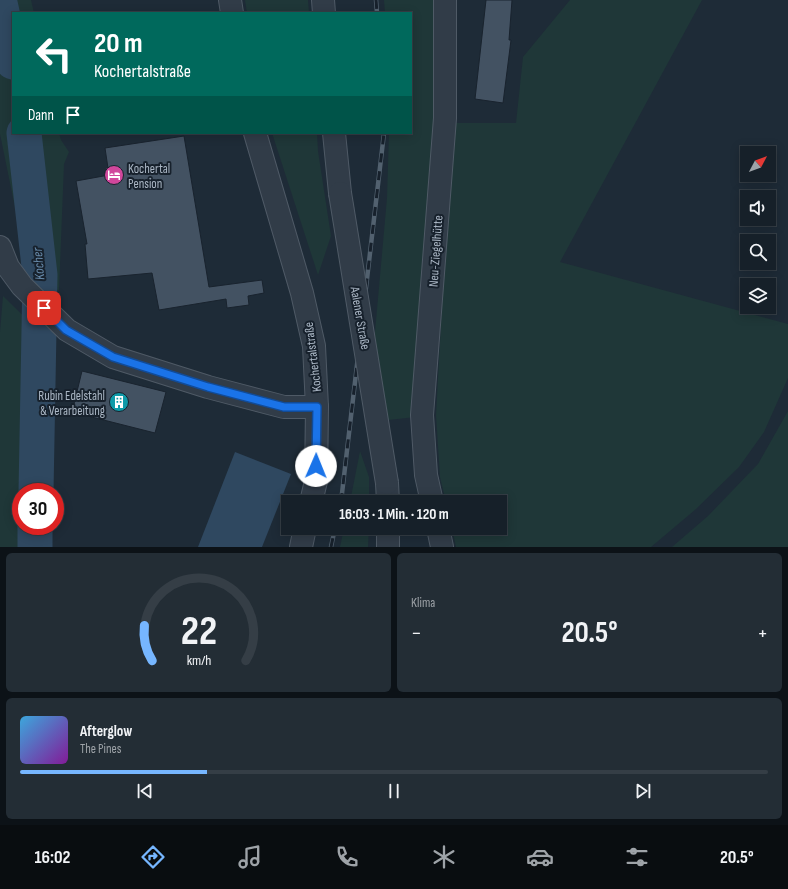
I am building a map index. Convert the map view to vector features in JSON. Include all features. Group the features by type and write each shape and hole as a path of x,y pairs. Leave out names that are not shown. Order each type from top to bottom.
{"street":[{"path":"230,0 232,12"},
{"path":"323,0 324,12"},
{"name":"Neu-Ziegelhütte","path":"430,495 426,475 422,415 445,118 445,0"},
{"name":"Kochertalstraße","path":"0,247 8,267 22,286 66,330 113,357 201,385 284,407 317,407 314,346 302,293 255,134"},
{"name":"Aalener Straße","path":"334,134 340,193 387,492"},
{"path":"313,495 316,481 317,407"},
{"path":"301,547 304,535"},
{"path":"388,535 388,547"},
{"path":"439,535 442,547"}],"green space":[{"path":"0,0 31,0 34,12 12,12 12,134 59,134 61,140 69,152 64,164 59,291 47,281 21,237 0,134"},
{"path":"245,0 308,0 309,12 247,12"},
{"path":"384,0 436,0 437,119 416,417 388,420 374,343 387,198 389,134 412,134 412,12 385,12"},
{"path":"570,0 702,0 560,262 740,311 740,314 751,314 788,324 788,378 764,432 739,467 696,509 651,547 456,547 453,535 507,535 507,495 444,495 440,477 436,415 452,123 516,123 523,57"},
{"path":"272,134 317,134 318,151 331,236 318,275"},
{"path":"3,296 51,343 48,483 12,483 12,535 47,535 47,547 0,547 0,332"},
{"path":"788,411 788,547 672,547 708,516 758,464"},
{"path":"360,451 369,477 369,495 351,495"},
{"path":"343,535 369,535 368,547 340,547"}],"water":[{"path":"235,452 291,474 283,495 281,495 281,499 262,547 198,547"}],"building":[{"path":"486,0 512,0 509,40 511,40 503,103 475,99"},
{"path":"184,136 209,287 262,280 264,293 248,296 249,305 227,308 226,299 159,310 152,273 88,279 85,244 87,244 76,181 109,175 105,148"},
{"name":"Rubin Edelstahl & Verarbeitung","path":"82,371 166,392 155,433 72,412"}],"waterway":[{"name":"Kocher","path":"0,3 12,57"},
{"name":"Kocher","path":"24,134 40,275 36,483"},
{"name":"Kocher","path":"35,535 35,547"}],"railway":[{"path":"376,0 377,12"},
{"path":"342,495 384,134"},
{"path":"331,547 334,535"}],"place":[{"name":"Kochertal Pension","path":"114,175"},
{"name":"Rubin Edelstahl & Verarbeitung","path":"119,402"}],"route":[{"path":"44,308 66,330 113,357 208,387 284,407 317,407 316,466"}]}
